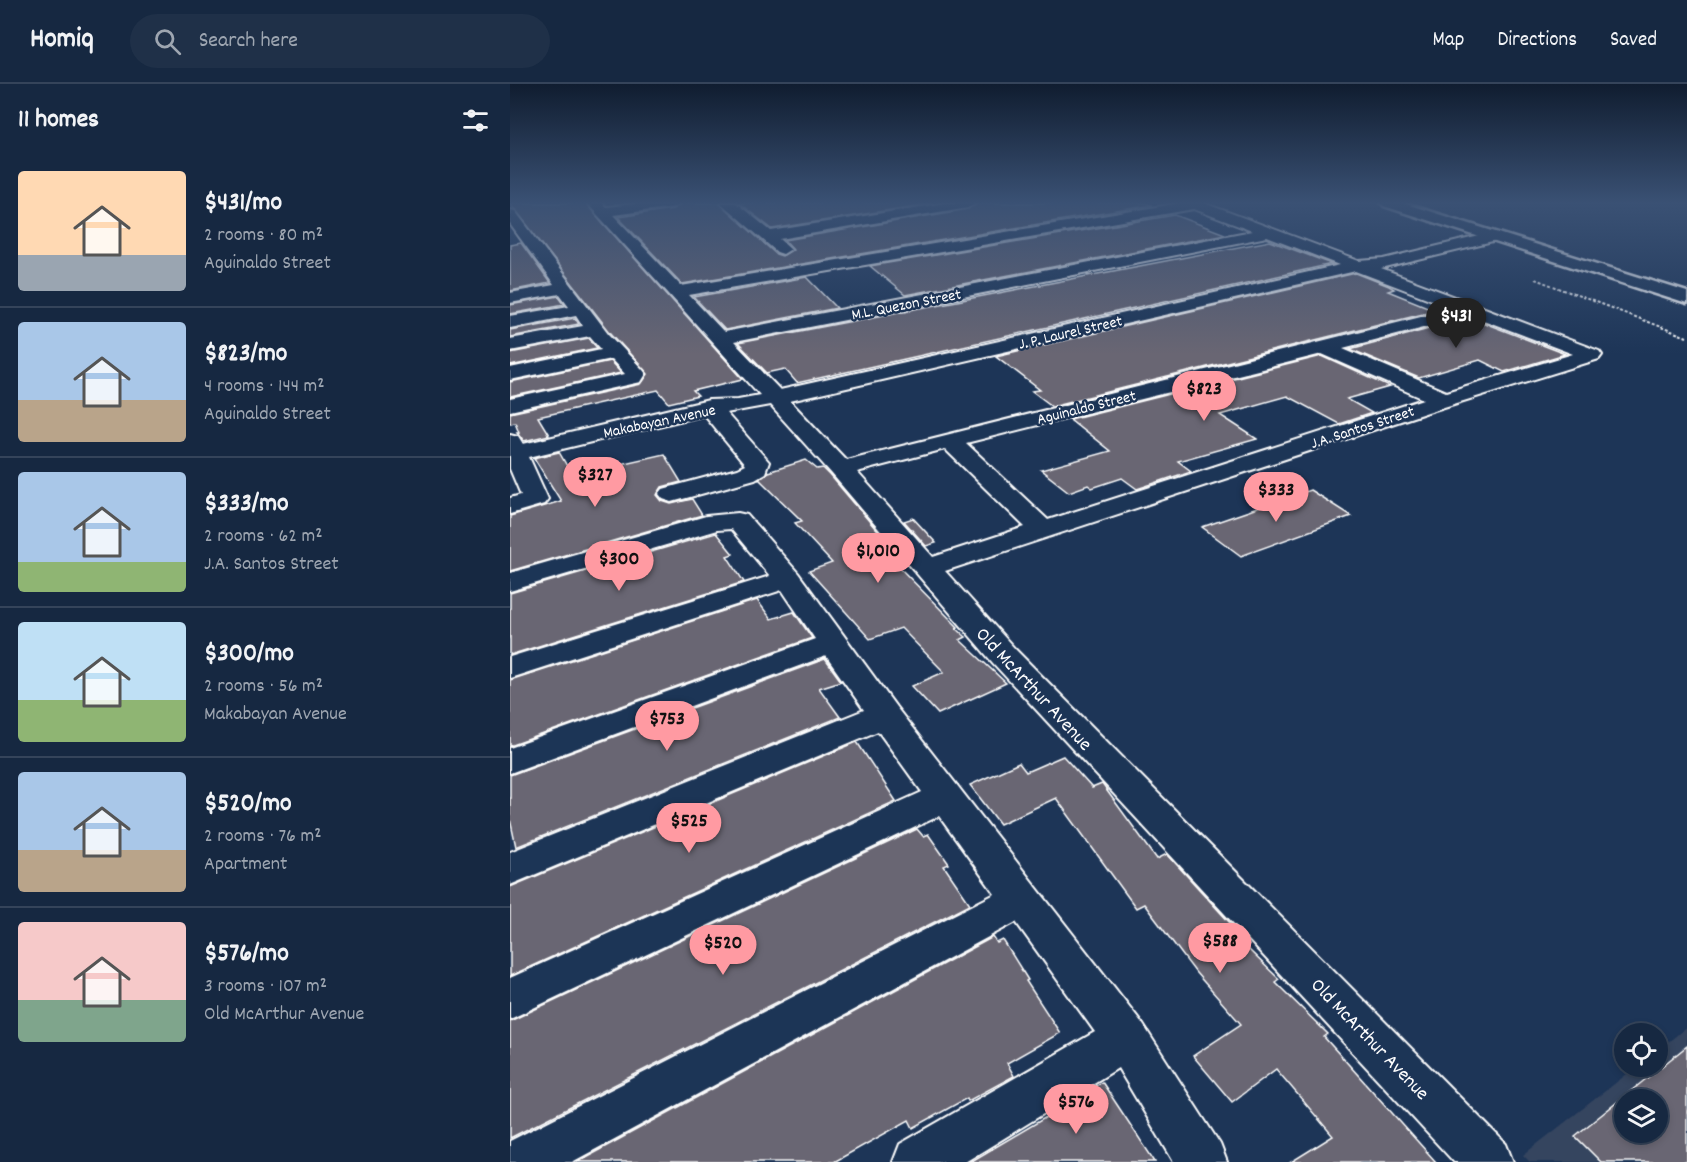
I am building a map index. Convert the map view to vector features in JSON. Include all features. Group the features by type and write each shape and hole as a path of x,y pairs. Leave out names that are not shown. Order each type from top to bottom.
{"highway":[{"path":"1549,253 1687,298"}],"street":[{"name":"Old McArthur Avenue","path":"642,253 841,469 1062,719 1366,1032 1488,1162"},
{"path":"788,253 808,270"},
{"path":"678,292 906,253"},
{"name":"M.L. Quezon Street","path":"719,339 1159,253"},
{"path":"1328,253 1472,309"},
{"name":"J. P. Laurel Street","path":"775,398 1361,265 1384,264 1408,253"},
{"path":"510,405 634,378 636,374 614,352 538,255 519,258"},
{"path":"531,274 551,270"},
{"path":"510,298 566,288"},
{"path":"510,322 581,309"},
{"name":"Aguinaldo Street","path":"841,469 949,440 1326,348 1472,309"},
{"name":"J.A. Santos Street","path":"927,568 1444,400 1592,355 1472,309"},
{"path":"510,345 595,328"},
{"path":"1326,348 1444,400"},
{"path":"510,374 614,352"},
{"name":"Makabayan Avenue","path":"513,455 775,398"},
{"path":"672,494 746,474 756,468 757,462 712,412"},
{"path":"949,440 1043,530"},
{"path":"510,506 535,500 513,455"},
{"path":"510,582 715,522 738,521 788,579 884,715 1126,1038 1202,1162"},
{"path":"510,668 788,579"},
{"path":"510,760 832,643"},
{"path":"510,869 884,715"},
{"path":"510,999 946,797"},
{"path":"521,1162 1023,899"},
{"path":"918,1162 1126,1038"}],"path":[{"path":"1535,279 1687,338"}],"shaded area":[{"path":"1687,1027 1687,1162 1530,1162 1523,1155 1623,1077 1668,1077 1668,1042"}],"building":[{"path":"510,253 528,253 550,283 510,291"},
{"path":"549,253 630,253 743,379 693,391 698,396 669,403 658,390 538,417 549,435 524,441 517,432 519,432 515,422 510,423 510,413 641,384 648,374 610,332"},
{"path":"653,253 775,253 782,256 786,253 865,253 682,284"},
{"path":"946,253 1124,253 905,295 870,266"},
{"path":"1206,253 1303,253 1332,264 797,383 785,369 767,373 738,343"},
{"path":"1356,273 1394,289 1388,291 1435,310 1052,406 1032,391 1040,390 996,356"},
{"path":"807,277 837,308 725,330 694,297"},
{"path":"559,296 565,304 510,314 510,305"},
{"path":"575,318 579,324 510,337 510,330"},
{"path":"1459,320 1468,324 1479,321 1565,354 1504,372 1480,360 1419,378 1350,349"},
{"path":"589,338 597,348 510,366 510,353"},
{"path":"1322,356 1390,387 1347,399 1372,413 1339,424 1287,396 1220,415 1257,439 1178,461 1191,471 1137,489 1122,478 1092,488 1088,485 1069,492 1041,470 1110,451 1070,419"},
{"path":"610,361 621,373 510,397 510,382"},
{"path":"559,452 567,466 573,464 577,469 581,468 585,472 664,454 681,482 662,487 657,495 662,501 671,504 692,499 702,515 510,571 510,516 561,501 534,458"},
{"path":"806,460 817,469 823,468 830,475 898,555 890,557 895,563 966,637 960,640 1006,683 938,714 912,686 944,672 901,628 870,639 809,571 832,563 795,523 802,521 759,479 768,472"},
{"path":"1310,490 1351,516 1241,556 1202,527"},
{"path":"913,518 936,543 926,546 904,521"},
{"path":"716,533 733,554 727,556 744,582 510,655 510,593"},
{"path":"757,600 771,619 794,612 812,638 510,746 510,680"},
{"path":"825,659 841,681 819,688 840,717 516,847 510,819 510,775"},
{"path":"857,742 896,801 510,976 510,887"},
{"path":"1063,756 1092,788 1102,784 1157,859 1167,854 1241,935 1249,945 1246,947 1279,979 1275,982 1328,1034 1324,1037 1436,1162 1291,1162 1333,1136 1276,1069 1232,1102 1193,1056 1241,1024 1196,973 1144,904 1136,908 1056,798 1000,824 970,785 1019,763 1026,772"},
{"path":"917,829 923,836 928,834 949,864 944,866 970,904 510,1138 510,1021"},
{"path":"993,937 997,943 1003,940 1028,980 1026,981 1060,1033 1007,1063 1014,1076 968,1101 967,1098 913,1128 909,1120 834,1162 577,1162"},
{"path":"1687,1046 1687,1162 1601,1162 1575,1136 1614,1105 1614,1143 1668,1143 1668,1089 1633,1089 1648,1077 1668,1077 1668,1061"},
{"path":"1102,1082 1155,1162 970,1162 1060,1109 1059,1107"}]}
